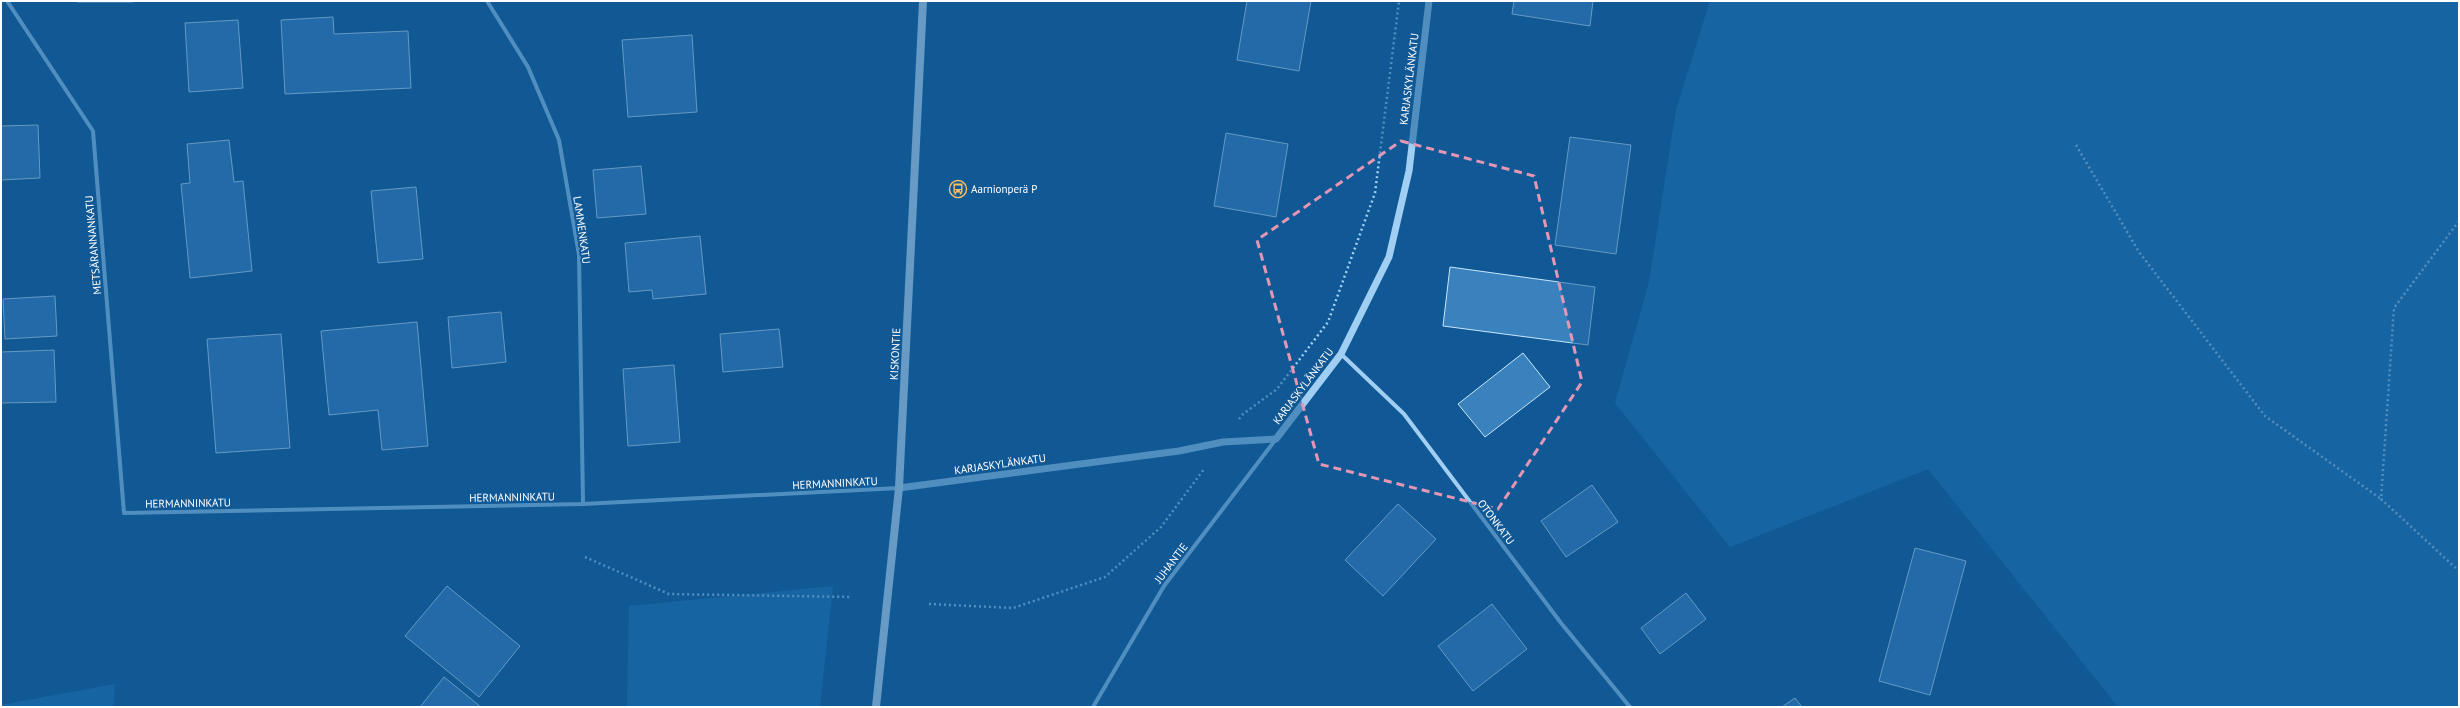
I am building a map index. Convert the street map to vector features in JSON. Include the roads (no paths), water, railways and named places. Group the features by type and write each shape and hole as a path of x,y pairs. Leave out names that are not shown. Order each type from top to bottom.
{"main road":[{"name":"KISKONTIE","path":"876,707 899,488 923,1"}],"street":[{"name":"METSÄRANNANKATU","path":"7,1 93,131 124,513"},
{"name":"LAMMENKATU","path":"487,1 528,67 559,140 579,255 583,504"},
{"name":"KARJASKYLÄNKATU","path":"899,488 1179,451 1223,442 1276,440 1341,354 1389,257 1409,171 1430,1"},
{"name":"OTONKATU","path":"1341,354 1404,414 1561,623 1630,707"},
{"name":"JUHANTIE","path":"1093,707 1164,586 1276,440"},
{"name":"HERMANNINKATU","path":"124,513 583,504 899,488"}],"place":[{"name":"Aarnionperä P","path":"958,189"}]}
